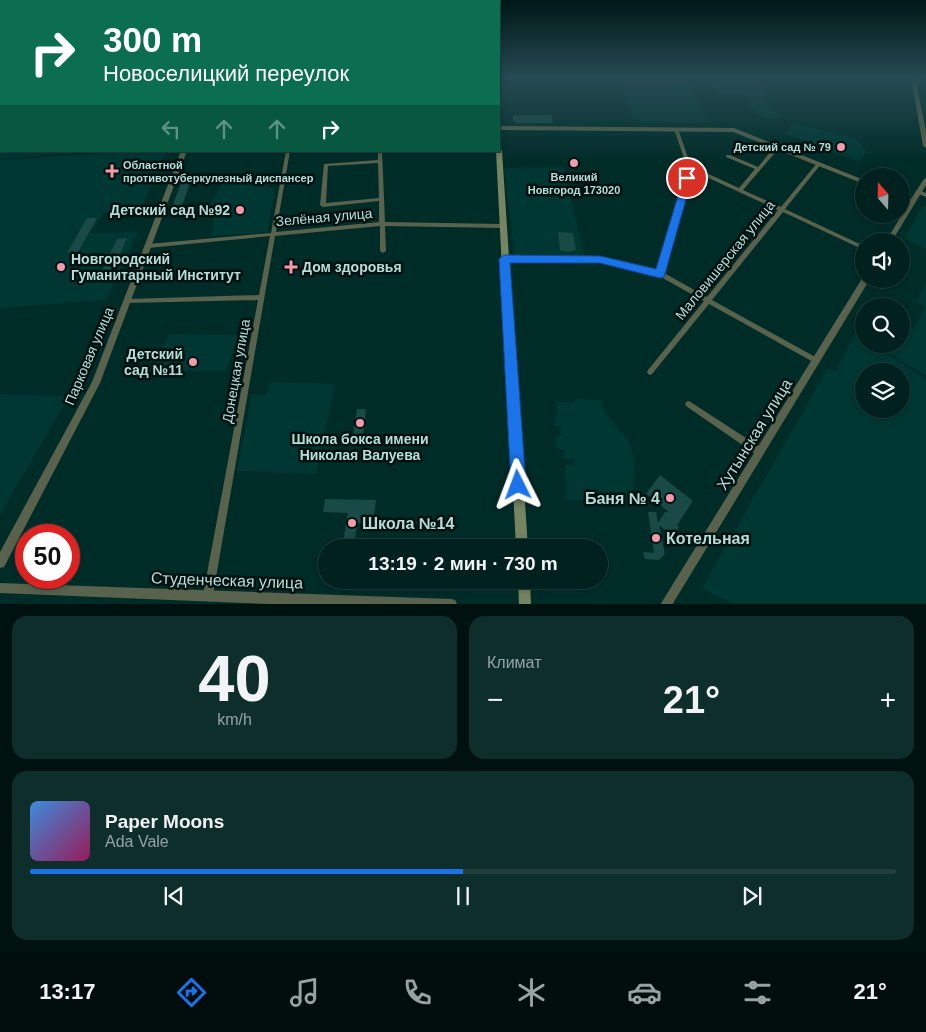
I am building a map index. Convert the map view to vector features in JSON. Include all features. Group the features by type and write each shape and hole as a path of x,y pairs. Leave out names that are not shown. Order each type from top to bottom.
{"main road":[{"path":"498,152 521,539"},
{"path":"524,589 525,604"}],"street":[{"path":"919,105 926,146"},
{"path":"500,128 676,128 734,130 855,178"},
{"path":"660,274 690,167 676,128"},
{"path":"740,190 778,146"},
{"name":"Парковая улица","path":"0,563 89,396 184,152"},
{"name":"Донецкая улица","path":"208,596 288,152"},
{"path":"380,152 383,251"},
{"path":"728,156 759,169"},
{"path":"380,161 326,165 323,205 381,199"},
{"name":"Маловишерская улица","path":"650,372 819,164"},
{"path":"690,167 855,244"},
{"path":"894,233 926,180"},
{"path":"918,192 926,195"},
{"name":"Зелёная улица","path":"148,246 382,224 503,226"},
{"path":"504,259 600,259 660,274 816,361"},
{"name":"Хутынская улица","path":"665,604 861,288"},
{"path":"127,300 262,297"},
{"path":"689,404 760,452"},
{"name":"Студенческая улица","path":"0,588 452,604"}],"shaded area":[{"path":"628,105 700,105 709,123 634,122"},
{"path":"749,105 769,105 783,117 765,120"},
{"name":"Детский сад № 79","path":"793,123 856,139 867,152 859,162 786,134"},
{"path":"0,152 87,152 0,159"},
{"name":"Новгородский Гуманитарный Институт","path":"122,152 167,152 140,211 103,213 91,233 138,232 106,300 0,308 0,160"},
{"path":"563,167 585,256 515,257 504,168"},
{"name":"Детский сад №92","path":"223,182 261,182 269,184 267,188 275,188 267,232 211,236 214,220 209,212 209,208"},
{"path":"923,205 926,206 926,249 910,242 910,233 907,233"},
{"path":"925,284 926,376 910,366 910,363 905,363 890,353 910,353 910,327 914,329 925,307 917,302"},
{"name":"Детский сад №11","path":"169,334 239,335 226,371 152,371"},
{"path":"855,334 855,353 887,353 902,363 855,363 855,418 910,418 910,368 926,379 926,604 734,604 702,588 828,368 836,371"},
{"path":"270,382 335,384 316,474 237,471 252,394 266,395"},
{"path":"0,394 69,396 0,515"},
{"path":"574,399 601,400 604,411 631,445 635,464 631,503 567,500 565,465 574,465 574,460 564,459 563,450 557,449 556,436 562,436 561,426 555,426 554,417 558,416 556,402 574,402"}],"building":[{"path":"551,115 553,123 516,123 513,121 513,116"},
{"path":"192,177 182,206 172,207 183,178"},
{"path":"87,218 97,218 78,252 67,253"},
{"path":"558,232 573,233 576,250 568,252 560,250"},
{"path":"127,238 111,275 100,276 117,239"},
{"name":"Школа бокса имени Николая Валуева","path":"357,409 366,409 363,436 353,436"},
{"path":"660,475 693,501 677,525 679,527 675,534 680,538 676,543 670,538 672,535 659,525 665,554 659,560 645,559 643,552 654,553 648,512 656,512 658,523 665,512 669,512 646,494"},
{"name":"Школа №14","path":"325,499 376,500 373,523 357,523 355,539 344,539 348,513 323,512"}],"place":[{"name":"Детский сад № 79","path":"841,147"},
{"name":"Великий Новгород 173020","path":"574,163"},
{"name":"Областной противотуберкулезный диспансер","path":"112,171"},
{"name":"Детский сад №92","path":"240,210"},
{"name":"Новгородский Гуманитарный Институт","path":"61,267"},
{"name":"Дом здоровья","path":"291,267"},
{"name":"Детский сад №11","path":"193,362"},
{"name":"Школа бокса имени Николая Валуева","path":"360,423"},
{"name":"Баня № 4","path":"670,498"},
{"name":"Школа №14","path":"352,523"},
{"name":"Котельная","path":"656,538"}],"route":[{"path":"518,485 504,259 600,259 660,274 687,178"}]}
